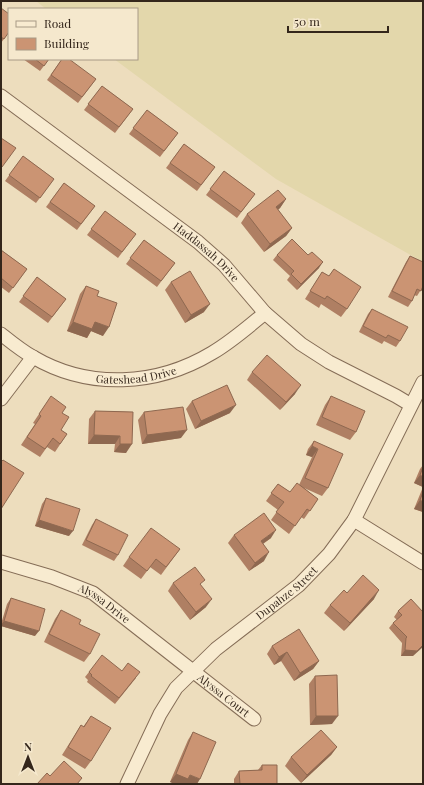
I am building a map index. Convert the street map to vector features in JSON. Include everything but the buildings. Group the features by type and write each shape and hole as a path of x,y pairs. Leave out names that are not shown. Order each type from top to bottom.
{"street":[{"name":"Haddassah Drive","path":"1,96 198,242 224,265 265,313 301,344 329,362 411,405"},
{"name":"Gateshead Drive","path":"1,334 32,357 55,368 78,376 101,379 144,379 166,374 188,366 212,353 265,313"},
{"path":"1,399 32,357"},
{"name":"Dupahze Street","path":"127,784 160,714 176,688 216,649 299,586 329,554 354,520 423,382"},
{"path":"354,520 423,563"},
{"name":"Alyssa Drive","path":"1,562 52,576 93,593 193,671"},
{"name":"Alyssa Court","path":"193,671 254,719"}],"shaded area":[{"path":"36,1 423,1 423,262 276,179 115,60 138,60 138,8 45,8"}]}
